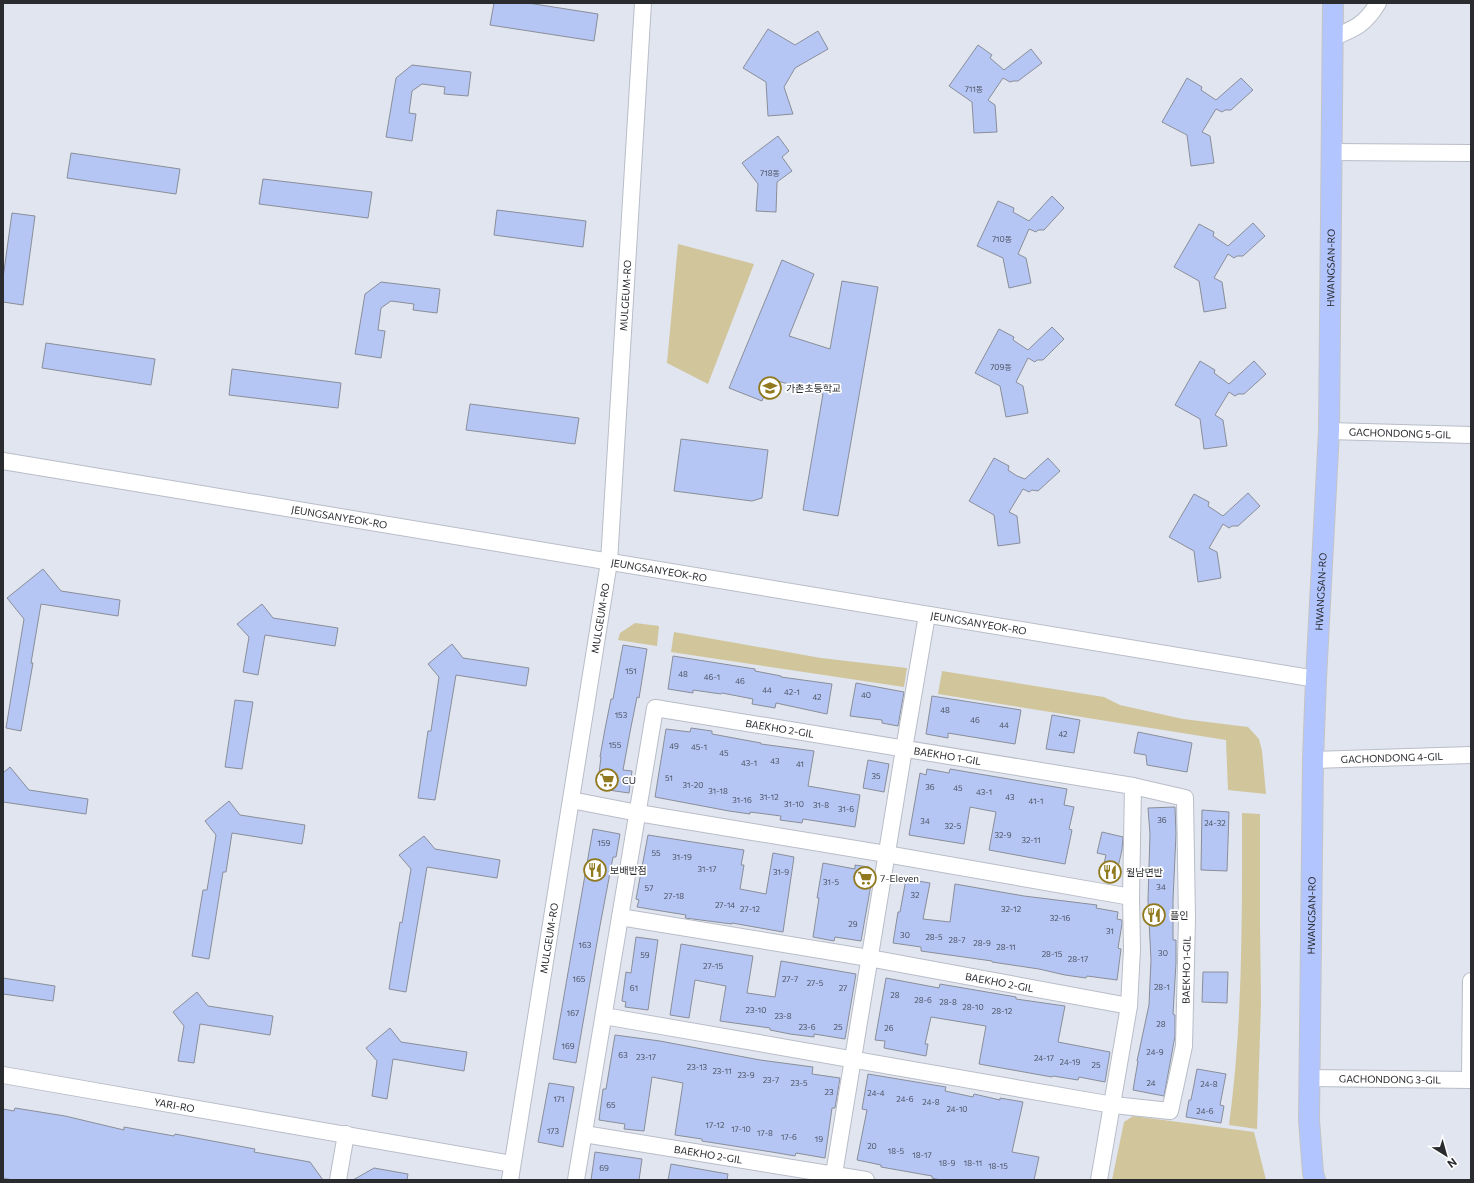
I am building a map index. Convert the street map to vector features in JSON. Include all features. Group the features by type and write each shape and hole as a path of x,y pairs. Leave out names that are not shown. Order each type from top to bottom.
{"main road":[{"name":"HWANGSAN-RO","path":"1315,1180 1313,1173 1309,1120 1313,760 1329,431 1333,3"}],"street":[{"name":"MULGEUM-RO","path":"510,1180 609,562 643,3"},
{"path":"1332,38 1359,26 1372,13 1378,3"},
{"path":"1331,152 1471,153"},
{"name":"GACHONDONG 5-GIL","path":"1329,431 1471,436"},
{"name":"JEUNGSANYEOK-RO","path":"3,460 1316,679"},
{"path":"834,1177 886,854 927,614"},
{"name":"BAEKHO 2-GIL","path":"576,1180 655,708 904,749"},
{"name":"BAEKHO 1-GIL","path":"904,749 1133,786 1185,798 1187,919 1184,1046 1170,1111 1113,1105"},
{"name":"GACHONDONG 4-GIL","path":"1313,760 1471,755"},
{"path":"1099,1180 1129,1006 1132,949 1131,897 1133,786"},
{"path":"571,800 638,813 886,854 1131,897"},
{"name":"BAEKHO 2-GIL","path":"620,917 869,958 1129,1006"},
{"path":"1471,981 1471,1080"},
{"path":"604,1016 1113,1105"},
{"name":"YARI-RO","path":"3,1075 512,1164"},
{"name":"GACHONDONG 3-GIL","path":"1310,1078 1471,1080"},
{"path":"338,1180 346,1134"},
{"name":"BAEKHO 2-GIL","path":"584,1134 834,1177 866,1180"}],"shaded area":[{"path":"678,244 754,264 708,384 667,363"},
{"path":"635,623 659,626 657,646 618,640 620,633"},
{"path":"674,632 821,658 907,668 904,687 671,652"},
{"path":"942,671 1104,697 1120,705 1183,719 1248,727 1259,739 1262,751 1266,794 1228,790 1226,740 938,694"},
{"path":"1242,813 1260,814 1261,1003 1257,1129 1229,1125 1237,1047 1241,969"},
{"path":"1133,1116 1254,1132 1266,1180 1112,1180 1124,1122"}],"building":[{"path":"494,3 528,3 598,14 594,41 490,25"},
{"path":"768,29 795,45 818,31 828,49 795,68 784,87 793,114 768,116 766,82 743,68"},
{"path":"978,45 992,55 990,58 1004,70 1031,49 1042,63 1018,81 1010,82 1003,78 988,100 995,105 997,132 974,133 972,102 949,86"},
{"path":"412,65 471,72 468,96 444,94 445,87 422,84 412,91 409,113 416,114 412,141 386,137 396,78"},
{"path":"1187,78 1202,87 1201,90 1216,100 1241,78 1253,90 1231,110 1225,110 1222,112 1216,109 1202,132 1210,136 1214,163 1191,166 1187,135 1162,122"},
{"path":"778,136 789,151 782,157 792,171 777,182 776,212 756,211 758,184 742,163"},
{"path":"71,153 180,169 176,194 67,178"},
{"path":"263,179 372,192 368,218 259,204"},
{"path":"1052,196 1064,208 1044,230 1038,230 1036,232 1029,229 1018,254 1026,258 1031,283 1009,288 1003,258 977,246 998,201 1014,208 1013,212 1029,221"},
{"path":"497,210 586,221 583,247 494,235"},
{"path":"12,213 35,216 23,305 3,302 3,278"},
{"path":"1253,223 1265,236 1243,256 1237,256 1234,258 1228,254 1214,278 1222,282 1226,308 1204,312 1199,281 1174,267 1199,224 1214,232 1213,236 1228,246"},
{"path":"782,260 814,274 789,336 830,349 842,281 878,287 838,516 803,510 823,394 771,379 762,401 729,388"},
{"path":"381,282 440,289 437,313 413,310 414,304 391,301 381,308 378,330 385,331 381,358 355,354 365,294"},
{"path":"1052,327 1064,339 1043,360 1037,360 1035,362 1028,358 1016,382 1023,386 1028,413 1006,417 1000,386 975,373 999,329 1014,337 1013,340 1028,350"},
{"path":"46,343 155,359 151,385 42,368"},
{"path":"1200,361 1215,370 1214,373 1229,384 1254,361 1266,374 1244,394 1238,394 1235,396 1229,392 1215,415 1223,420 1227,446 1204,449 1200,419 1175,405"},
{"path":"232,369 341,383 338,408 229,395"},
{"path":"470,404 579,418 575,444 466,430"},
{"path":"681,439 768,450 762,498 752,501 674,491"},
{"path":"994,458 1009,466 1008,470 1025,479 1048,458 1060,471 1038,491 1032,490 1029,492 1023,489 1009,512 1017,516 1020,543 998,546 994,515 969,501"},
{"path":"1248,493 1260,506 1238,526 1232,526 1229,528 1223,524 1209,548 1217,552 1221,578 1198,582 1194,551 1169,537 1194,494 1209,502 1208,506 1223,516"},
{"path":"43,569 61,591 120,600 118,616 41,604 31,663 33,663 21,731 6,728 24,619 7,598"},
{"path":"262,604 273,618 338,628 335,646 265,635 258,675 243,672 249,637 237,624"},
{"path":"452,644 463,658 529,668 526,686 456,675 435,800 418,798 428,731 431,731 439,677 428,664"},
{"path":"623,645 647,649 639,698 637,697 623,770 632,771 629,793 601,789 598,782 600,757 605,729 611,699 613,699"},
{"path":"673,656 755,669 755,671 781,677 832,684 827,714 776,703 775,708 752,704 753,699 722,693 693,690 693,693 668,689"},
{"path":"856,683 904,692 898,726 882,723 882,720 850,716"},
{"path":"932,696 1021,710 1015,744 948,733 948,738 926,734"},
{"path":"235,700 253,702 242,769 225,767"},
{"path":"1052,715 1080,720 1074,753 1046,749"},
{"path":"691,728 712,731 712,734 761,744 814,751 808,786 860,795 855,827 803,819 802,823 780,820 781,816 729,811 655,797 666,729 690,732"},
{"path":"1138,732 1192,743 1187,772 1147,765 1146,755 1134,753"},
{"path":"868,760 889,764 884,792 863,788"},
{"path":"10,767 29,790 88,799 86,814 3,802 3,773"},
{"path":"927,769 949,773 950,769 1067,789 1064,805 1074,807 1069,829 1072,830 1065,864 989,850 996,812 970,807 964,844 909,835 920,773 926,775"},
{"path":"229,801 240,815 305,825 302,844 232,833 226,872 223,872 209,959 192,956 203,890 207,890 216,835 205,821"},
{"path":"1175,807 1176,834 1173,940 1176,940 1176,963 1173,1014 1175,1015 1175,1036 1164,1096 1133,1090 1137,1061 1149,1005 1151,960 1148,900 1150,834 1148,808"},
{"path":"1202,810 1229,812 1227,871 1201,870"},
{"path":"593,829 620,834 616,857 613,857 576,1063 553,1059"},
{"path":"1102,832 1123,837 1122,850 1115,880 1101,876 1106,855 1097,853"},
{"path":"648,835 744,850 741,865 744,865 740,889 766,894 773,853 794,857 783,932 732,923 685,918 686,915 637,907 639,900 636,899"},
{"path":"424,836 435,849 500,860 497,878 427,867 406,992 389,989 400,922 402,923 411,869 399,855"},
{"path":"823,863 855,869 855,865 869,867 873,873 861,941 835,937 834,941 813,937 819,898 817,898"},
{"path":"906,879 930,883 923,919 950,922 955,884 1024,896 1097,905 1096,908 1118,912 1117,919 1122,920 1122,924 1118,948 1121,949 1117,980 1065,975 992,961 921,951 921,947 893,943 898,912 900,912"},
{"path":"636,937 658,940 648,1010 625,1007 626,1002 622,1001 626,972 631,973"},
{"path":"681,944 753,956 747,993 775,997 781,961 856,974 845,1039 814,1034 814,1037 790,1034 770,1030 770,1028 720,1021 726,986 695,980 689,1018 670,1015"},
{"path":"1203,972 1228,972 1227,1003 1202,1002"},
{"path":"3,978 55,986 53,1001 3,994"},
{"path":"886,978 939,988 940,984 1016,997 1016,999 1065,1006 1058,1042 1110,1052 1105,1082 1079,1077 1078,1080 1052,1077 979,1064 986,1026 931,1017 925,1044 928,1044 926,1056 884,1048 885,1041 875,1040"},
{"path":"197,992 208,1006 273,1016 270,1035 200,1024 194,1063 178,1061 184,1026 173,1012"},
{"path":"390,1028 401,1042 467,1052 464,1071 393,1059 387,1099 372,1096 377,1061 366,1048"},
{"path":"615,1035 660,1041 760,1060 813,1067 812,1074 840,1078 835,1108 832,1108 825,1158 796,1153 795,1156 702,1141 702,1139 675,1135 683,1083 652,1077 644,1131 624,1129 625,1124 599,1120 603,1089 606,1089"},
{"path":"1197,1069 1226,1074 1220,1105 1224,1106 1221,1123 1186,1117"},
{"path":"868,1074 946,1087 945,1091 973,1097 974,1094 1000,1100 1000,1098 1023,1102 1012,1152 1039,1157 1034,1180 940,1180 932,1178 932,1176 881,1167 881,1165 857,1160 867,1110 862,1109"},
{"path":"549,1083 574,1087 563,1147 538,1142"},
{"path":"15,1108 65,1116 124,1130 124,1127 174,1136 175,1134 255,1149 254,1152 310,1162 323,1180 13,1180 3,1178 3,1109 14,1111"},
{"path":"595,1152 642,1159 639,1180 591,1180"},
{"path":"671,1164 728,1174 727,1180 668,1180"},
{"path":"374,1168 408,1174 407,1180 353,1180"}],"place":[{"name":"가촌초등학교","path":"770,388"},
{"name":"CU","path":"607,780"},
{"name":"보배반점","path":"595,870"},
{"name":"월남면반","path":"1110,872"},
{"name":"7-Eleven","path":"865,878"},
{"name":"플인","path":"1154,915"}]}
